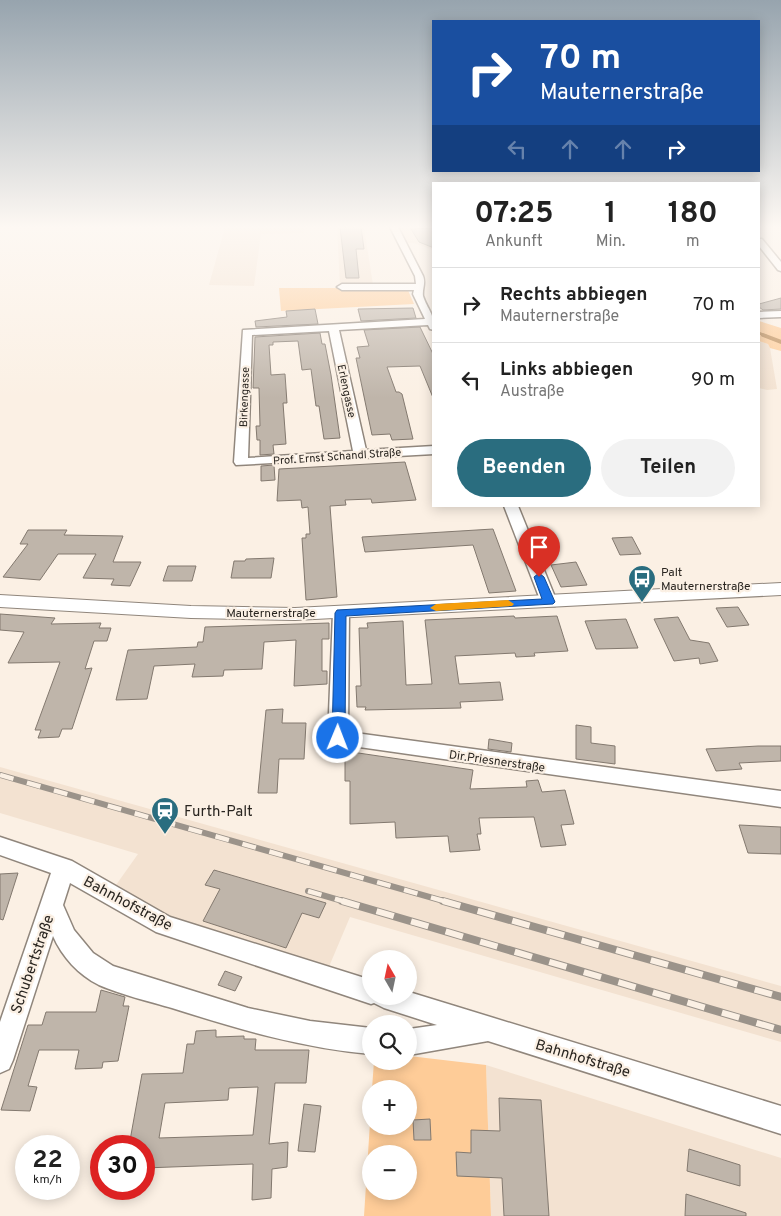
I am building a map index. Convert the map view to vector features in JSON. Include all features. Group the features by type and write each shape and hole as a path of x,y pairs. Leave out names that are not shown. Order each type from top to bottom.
{"street":[{"path":"420,284 418,294 432,323"},
{"path":"342,287 419,287"},
{"path":"760,315 781,314"},
{"path":"333,328 432,325"},
{"name":"Birkengasse","path":"241,462 247,332 333,328"},
{"name":"Erlengasse","path":"333,328 360,454"},
{"name":"Prof. Ernst Schandl Straße","path":"241,462 432,450"},
{"path":"511,507 549,602"},
{"name":"Mauternerstraße","path":"0,602 191,612 341,613 781,589"},
{"name":"Dir.Priesnerstraße","path":"341,613 338,738 781,799"},
{"name":"Bahnhofstraße","path":"0,846 64,868 164,925 362,989"},
{"name":"Schubertstraße","path":"0,1060 64,868"},
{"path":"52,905 65,937 84,961 107,976 248,1020 310,1034 362,1040"},
{"name":"Bahnhofstraße","path":"411,1005 486,1030 781,1120"},
{"path":"417,1041 486,1030"}],"shaded area":[{"path":"209,284 254,284 254,286"},
{"path":"340,284 373,285 340,286"},
{"path":"279,288 407,288 414,304 281,311"},
{"path":"760,321 781,328 781,351 770,348 768,344 760,341"},
{"path":"760,341 768,344 770,348 777,389 760,388"},
{"path":"0,767 781,986 781,1042 350,917 328,969 174,919 116,885 138,854 0,813"},
{"path":"417,1057 486,1065 491,1216 364,1216 365,1200 417,1200 417,1145 369,1145 369,1135 417,1135 417,1080 373,1080 373,1070 417,1070"},
{"path":"486,1065 781,1158 781,1216 491,1216"}],"building":[{"path":"781,298 781,309 763,310 760,308 760,304"},
{"path":"413,308 416,318 361,321 358,309"},
{"path":"315,309 318,324 256,327 255,321 287,317 286,311"},
{"path":"420,327 432,352 432,395 420,366 387,367 396,392 402,394 413,439 392,440 390,434 372,435 356,358 360,358 357,347 369,346 364,330"},
{"path":"320,333 322,344 325,344 331,375 340,438 324,439 319,406 316,406 311,369 302,370 298,341 273,342 273,345 269,345 271,375 285,374 287,403 283,403 286,444 273,445 274,454 260,455 260,440 257,440 256,426 260,426 259,388 253,388 255,337"},
{"path":"405,462 416,500 372,503 371,499 345,500 346,505 330,506 337,597 306,600 302,538 306,538 306,534 310,534 308,507 302,508 301,500 277,501 279,469"},
{"path":"274,465 275,480 261,481 261,466"},
{"path":"493,529 516,591 489,593 473,545 365,552 362,537"},
{"path":"28,530 67,530 64,535 123,536 113,562 141,562 130,586 111,585 114,579 83,578 96,554 58,554 40,580 3,577 28,544 20,544"},
{"path":"632,537 641,554 620,555 612,538"},
{"path":"274,558 271,578 231,578 234,561"},
{"path":"576,562 587,585 561,587 551,565"},
{"path":"168,566 196,566 192,581 163,581"},
{"path":"738,607 749,625 727,627 716,608"},
{"path":"0,614 55,618 51,624 101,623 99,628 111,628 107,641 94,641 85,669 92,668 72,729 62,729 59,737 38,738 41,730 35,730 60,662 8,663 24,632 0,630"},
{"path":"514,616 515,618 557,616 568,651 534,653 535,656 516,657 515,653 455,656 459,684 500,682 503,700 460,702 461,708 365,710 366,707 357,707 356,686 361,686 359,628 368,628 367,623 403,621 406,685 432,684 425,620"},
{"path":"678,617 690,640 709,643 718,661 700,664 699,658 674,661 654,619"},
{"path":"626,619 638,648 596,649 585,621"},
{"path":"329,623 329,639 322,639 322,671 327,671 327,684 294,686 296,640 264,642 262,669 224,670 223,676 192,677 195,664 154,666 147,699 116,700 128,650 197,647 198,642 203,642 205,627"},
{"path":"283,709 282,723 306,723 304,759 279,759 277,793 258,793 266,710"},
{"path":"576,725 591,727 591,743 615,746 615,764 576,759"},
{"path":"489,739 512,743 511,752 488,749"},
{"path":"781,746 781,761 739,763 742,769 716,771 706,749"},
{"path":"345,751 473,770 470,789 527,787 526,781 538,780 542,792 565,790 574,824 561,825 566,845 541,847 534,817 479,818 481,834 477,834 480,850 450,852 448,836 396,838 395,822 350,824 350,781 345,781"},
{"path":"739,825 781,827 781,854 748,853"},
{"path":"214,870 326,903 319,918 302,913 286,948 203,921 220,889 205,885"},
{"path":"18,873 3,920 0,919 0,874"},
{"path":"225,971 242,977 235,991 218,985"},
{"path":"101,990 125,997 123,1006 129,1006 118,1061 103,1062 102,1068 75,1069 79,1050 39,1050 28,1086 37,1087 30,1111 1,1110 28,1025 42,1025 46,1012 96,1012"},
{"path":"216,1030 216,1037 244,1036 244,1039 256,1039 255,1050 309,1050 306,1083 275,1083 269,1144 288,1142 287,1167 272,1169 271,1198 252,1200 253,1164 155,1168 155,1135 131,1135 142,1074 183,1073 187,1044 194,1044 196,1031","holes":["258,1087 253,1135 159,1138 165,1103 228,1100 229,1088"]},
{"path":"499,1098 541,1100 549,1216 504,1216 502,1178 457,1176 456,1152 471,1153 471,1130 500,1131"},
{"path":"304,1104 321,1106 315,1152 298,1151"},
{"path":"430,1119 431,1140 414,1140 414,1135 417,1135 417,1120"},
{"path":"689,1149 740,1165 740,1186 687,1171"},
{"path":"686,1194 746,1213 746,1216 685,1216"}],"waterway":[{"path":"760,333 766,336"},
{"path":"763,335 781,342"}],"railway":[{"path":"0,775 447,902"},
{"path":"308,891 346,902"},
{"path":"342,901 781,1030"},
{"path":"443,901 781,997"}],"slow traffic":[{"path":"436,608 508,604"}],"place":[{"name":"Palt Mauternerstraße","path":"642,603"},
{"name":"Furth-Palt","path":"165,835"}],"route":[{"path":"338,738 341,613 549,602 539,577"}]}
